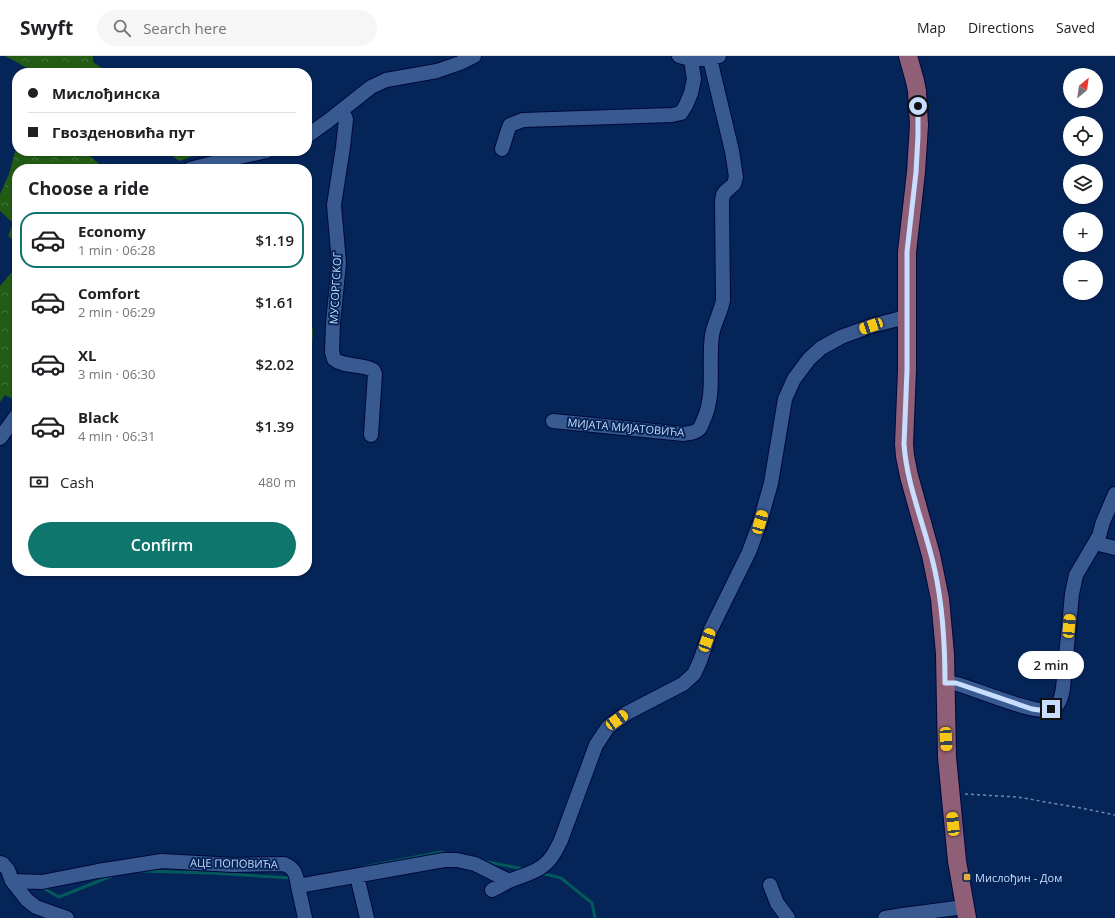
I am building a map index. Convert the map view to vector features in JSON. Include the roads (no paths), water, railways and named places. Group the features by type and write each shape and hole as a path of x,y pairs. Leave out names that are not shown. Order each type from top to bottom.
{"main road":[{"path":"908,56 917,91 918,125 916,172 907,252 904,432 905,456 913,490 932,555 943,620 946,739 950,793 957,861 966,913"}],"street":[{"path":"312,132 371,87 386,80 437,71 460,63 474,56"},
{"path":"502,149 510,125 523,120 672,116 681,113 689,100 694,79 685,58 714,57"},
{"name":"МИЈАТА МИЈАТОВИЋА","path":"554,421 684,434 693,433 698,430 704,418 710,395 712,334 722,308 723,300 722,202 723,195 734,184 736,177 714,57"},
{"name":"МУСОРГСКОГ","path":"342,110 346,119 334,205 339,263 333,323 332,352 334,359 338,362 342,364 362,366 373,370 375,374 371,436"},
{"path":"209,164 248,156"},
{"path":"492,890 540,867 550,860 555,853 562,840 596,745 608,727 626,713 683,684 694,674 711,629 749,552 758,528 771,482 786,399 794,379 809,359 821,348 841,337 871,326 907,317"},
{"path":"0,438 12,422"},
{"path":"945,683 956,683 1007,701 1039,710 1051,709 1054,707 1060,698 1063,688 1072,594 1076,575 1099,536 1107,510 1115,494"},
{"path":"1095,543 1115,548"},
{"name":"АЦЕ ПОПОВИЋА","path":"12,881 42,882 162,860 233,865 284,864 290,866 293,870 305,918"},
{"path":"298,886 444,860 457,860 475,864 509,881"},
{"path":"0,863 3,864 8,870 12,881 27,900 36,907 67,918"},
{"path":"357,876 367,918"},
{"path":"770,885 777,903 788,918"},
{"path":"885,918 966,913"}],"waterway":[{"path":"364,867 441,852 447,854"},
{"path":"482,861 524,869"},
{"path":"140,871 211,873 292,878"},
{"path":"541,873 561,878 592,903 595,918"},
{"path":"41,887 59,897 114,875"}],"place":[{"name":"Мислођин - Дом","path":"967,877"}]}
